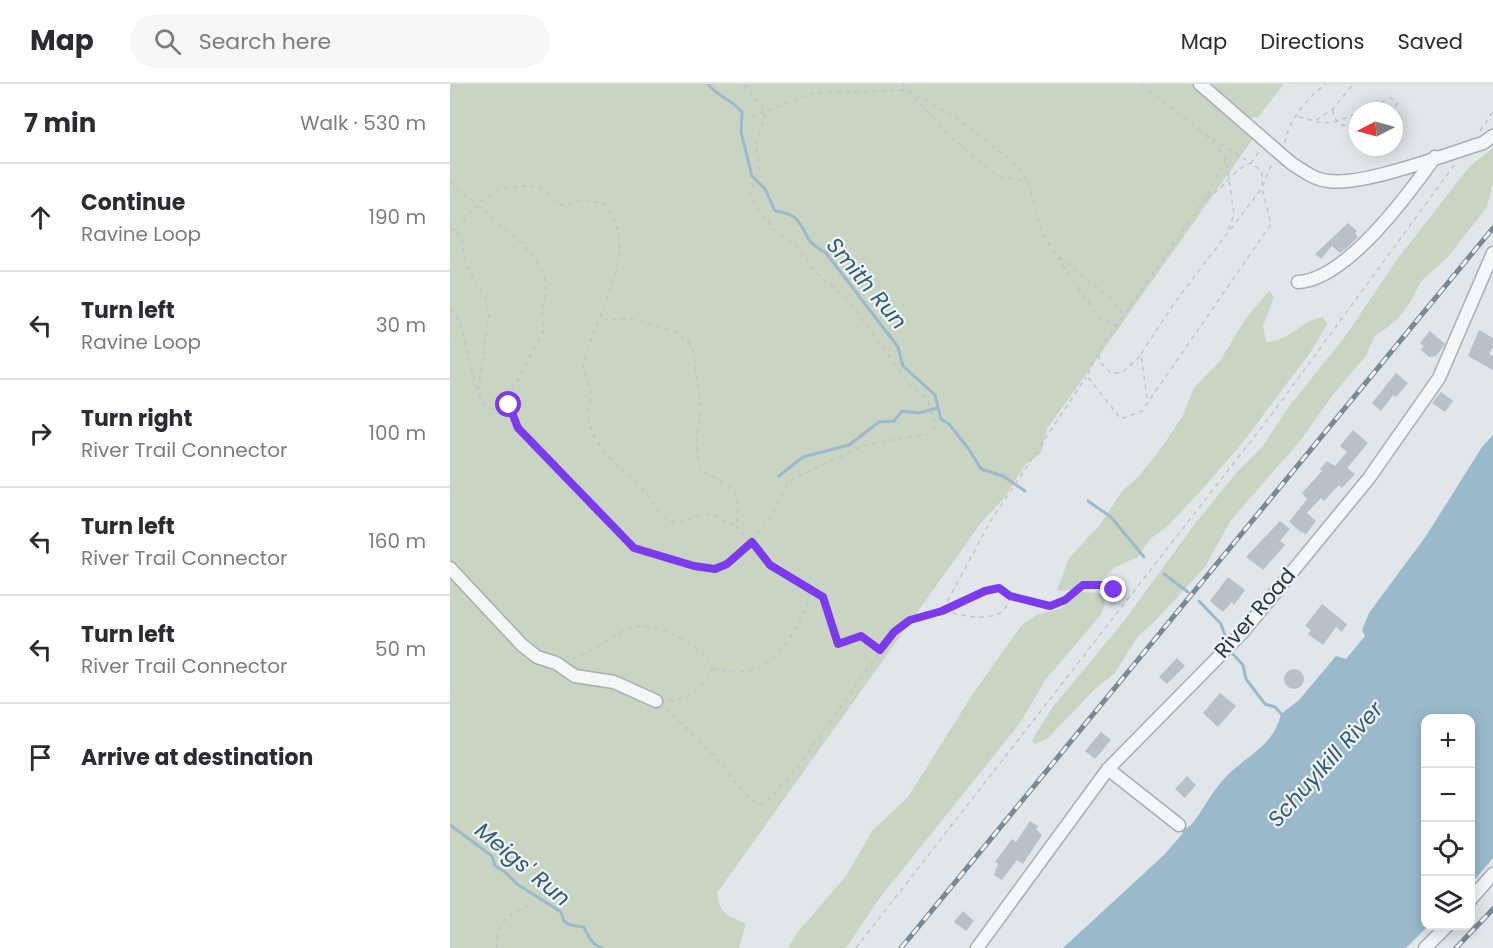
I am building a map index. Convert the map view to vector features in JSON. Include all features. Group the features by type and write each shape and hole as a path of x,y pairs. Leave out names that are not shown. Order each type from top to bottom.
{"street":[{"path":"1200,84 1265,141 1306,173 1333,182 1354,180 1436,157 1483,143 1493,136"},
{"path":"1298,282 1329,274 1346,261 1398,205 1436,157"},
{"name":"River Road","path":"977,948 1108,769 1142,731 1239,636 1369,478 1439,378 1493,253"},
{"path":"450,568 522,645 537,657 556,663 575,676 614,682 656,700"},
{"path":"1108,769 1179,825"},
{"path":"1475,894 1493,874"},
{"path":"1425,948 1443,930"}],"path":[{"path":"743,84 764,113"},
{"path":"902,84 952,138 998,177 1028,181"},
{"path":"1087,376 1121,419 1142,411 1147,400 1271,224 1262,188 1262,171 1204,133 1142,84"},
{"path":"1098,352 1099,361 1112,374 1123,372 1142,354 1174,302 1262,188 1286,136 1311,94 1326,84"},
{"path":"1315,122 1333,109 1353,84"},
{"path":"750,117 812,93 907,90 957,118 1016,164 1028,181 1042,234 1099,318 1118,326"},
{"path":"1383,102 1391,98 1396,102"},
{"path":"1333,109 1336,122 1344,127 1349,126"},
{"path":"856,948 1318,354 1493,112"},
{"path":"450,182 507,229 536,260 546,287 540,341 512,391 510,413 518,428 634,548 694,566 715,569 727,564 752,542 794,478 878,441 932,433 936,426 933,412 924,395 912,388 883,352 849,301 814,271 798,247 775,230 757,209 750,193 759,166 756,142 764,113"},
{"path":"1298,116 1315,122 1336,122 1349,117"},
{"path":"1204,133 1226,158 1234,215 1227,234"},
{"path":"1206,198 1218,192 1241,167 1251,163 1265,141"},
{"path":"942,611 990,522 1087,376 1098,352 1206,198 1226,158"},
{"path":"455,231 477,205 498,189 523,186 540,187 558,204 565,206 576,200 603,203 612,213 618,251 616,276 583,365 591,390 587,407 595,438 619,469 649,496 656,510 666,519 682,522 695,516 710,514 736,525 770,565 820,593 825,601 838,644 861,636 880,650"},
{"path":"450,228 461,237 467,267 480,286 488,307 478,392"},
{"path":"1056,255 1112,300 1124,317"},
{"path":"450,309 460,322 482,402 498,412 510,413"},
{"path":"599,320 631,319 676,332 692,346 699,390 700,415 696,442 700,469 728,483 735,491 738,511 736,525"},
{"path":"1142,354 1147,400"},
{"path":"656,700 713,755 748,798 759,805 765,803 793,773 880,650 894,632 905,624 999,588 1010,596 1055,605 1083,585 1100,585 1109,587 1128,601"},
{"path":"712,669 735,672 766,665 790,636 808,600 810,588"},
{"path":"942,611 968,617 986,617 1004,608 1010,596"},
{"path":"556,663 580,656 628,628 650,625 685,641 705,655 712,669"},
{"path":"656,700 678,699 691,695 705,683 712,669"},
{"path":"497,948 495,937 502,922 522,907 531,905"}],"green space":[{"path":"450,84 1196,84 1255,136 1047,429 1041,453 1024,466 1005,497 981,523 717,893 723,911 746,924 739,948 450,948"},
{"path":"1209,84 1284,84 1258,117 1247,118"},
{"path":"1493,148 1493,183 1487,207 1447,258 1421,281 1411,301 1397,320 1374,337 1366,356 1335,392 1300,441 1231,520 1205,567 1138,636 1115,673 1095,689 1047,739 1035,744 1032,741 1052,708 1124,621 1194,525 1237,472 1263,446 1287,409 1344,338 1396,261 1470,166"},
{"path":"1269,291 1274,297 1263,326 1266,342 1281,339 1308,322 1323,317 1327,324 1312,350 1243,442 1168,526 1150,539 1138,557 1115,567 1098,583 1062,591 1057,590 1069,558 1100,525 1122,491 1139,476 1162,447 1182,417 1194,388 1220,361 1246,318"},
{"path":"1081,592 1098,593 1104,597 1105,605 1100,616 1046,679 1020,723 879,899 846,948 788,948 797,933 846,876 872,831 908,797 974,692 1021,626 1036,615 1062,608"}],"water":[{"name":"Schuylkill River","path":"1493,435 1493,858 1475,879 1475,714 1421,714 1421,930 1424,930 1406,948 1063,948 1165,854 1183,833 1177,827 1181,823 1186,828 1191,825 1223,780 1265,743 1272,735 1281,714 1299,700 1336,656 1346,659 1365,636 1362,630 1369,613 1426,536 1482,447"}],"building":[{"path":"1348,223 1357,231 1355,233 1358,237 1350,245 1340,253 1332,246 1321,259 1315,254"},
{"path":"1479,330 1493,338 1493,347 1489,354 1493,356 1493,370 1468,356"},
{"path":"1430,331 1445,344 1436,356 1429,357 1421,350 1424,346 1420,343"},
{"path":"1396,373 1408,383 1396,397 1393,395 1381,411 1372,403"},
{"path":"1441,392 1453,401 1445,412 1432,403"},
{"path":"1353,430 1368,443 1347,468 1355,474 1342,488 1339,485 1324,501 1321,498 1307,513 1316,521 1306,534 1301,532 1289,522 1307,499 1302,493 1322,471 1320,469 1327,461 1335,466 1347,452 1340,446"},
{"path":"1280,521 1290,529 1280,541 1285,545 1263,570 1246,557"},
{"path":"1228,577 1245,590 1234,605 1232,602 1223,612 1210,601"},
{"path":"1322,604 1347,624 1342,632 1336,627 1323,645 1308,634 1311,630 1305,626"},
{"path":"1177,658 1185,666 1167,684 1159,677"},
{"path":"1294,669 1301,672 1304,679 1301,686 1294,689 1287,686 1284,679 1287,672"},
{"path":"1220,693 1236,706 1218,727 1203,713"},
{"path":"1101,732 1111,740 1095,759 1085,751"},
{"path":"1187,776 1196,785 1185,798 1175,789"},
{"path":"1030,821 1038,826 1036,829 1042,835 1023,864 1017,860 1002,880 994,875 998,864 995,862 1012,839 1016,842"},
{"path":"963,911 974,921 966,931 954,922"}],"waterway":[{"name":"Smith Run","path":"708,84 742,112 741,132 752,176 765,189 775,211 794,217 810,241 826,253 898,347 903,366 935,395 941,419 949,424 981,469 1003,476 1025,491"},
{"path":"779,476 803,457 849,445 879,422 894,421 902,411 919,413 937,408"},
{"name":"Smith Run","path":"1088,501 1111,517 1144,557"},
{"name":"Smith Run","path":"1164,574 1188,592"},
{"name":"Smith Run","path":"1199,601 1221,624 1227,641"},
{"name":"Smith Run","path":"1231,652 1243,665 1246,679 1265,704 1275,707 1283,716"},
{"name":"Meigs' Run","path":"450,825 492,856 495,866 517,884 561,912 564,921 570,925 584,927 593,942 602,948"}],"railway":[{"path":"901,948 1493,228"},
{"path":"1456,948 1493,909"}],"route":[{"path":"509,405 510,413 518,428 634,548 694,566 715,569 727,564 752,542 770,565 820,593 827,607 836,642 840,645 855,636 861,636 880,650 894,632 910,620 942,611 957,603 999,588 1010,596 1050,606 1065,600 1083,585 1106,585 1114,590"}]}
